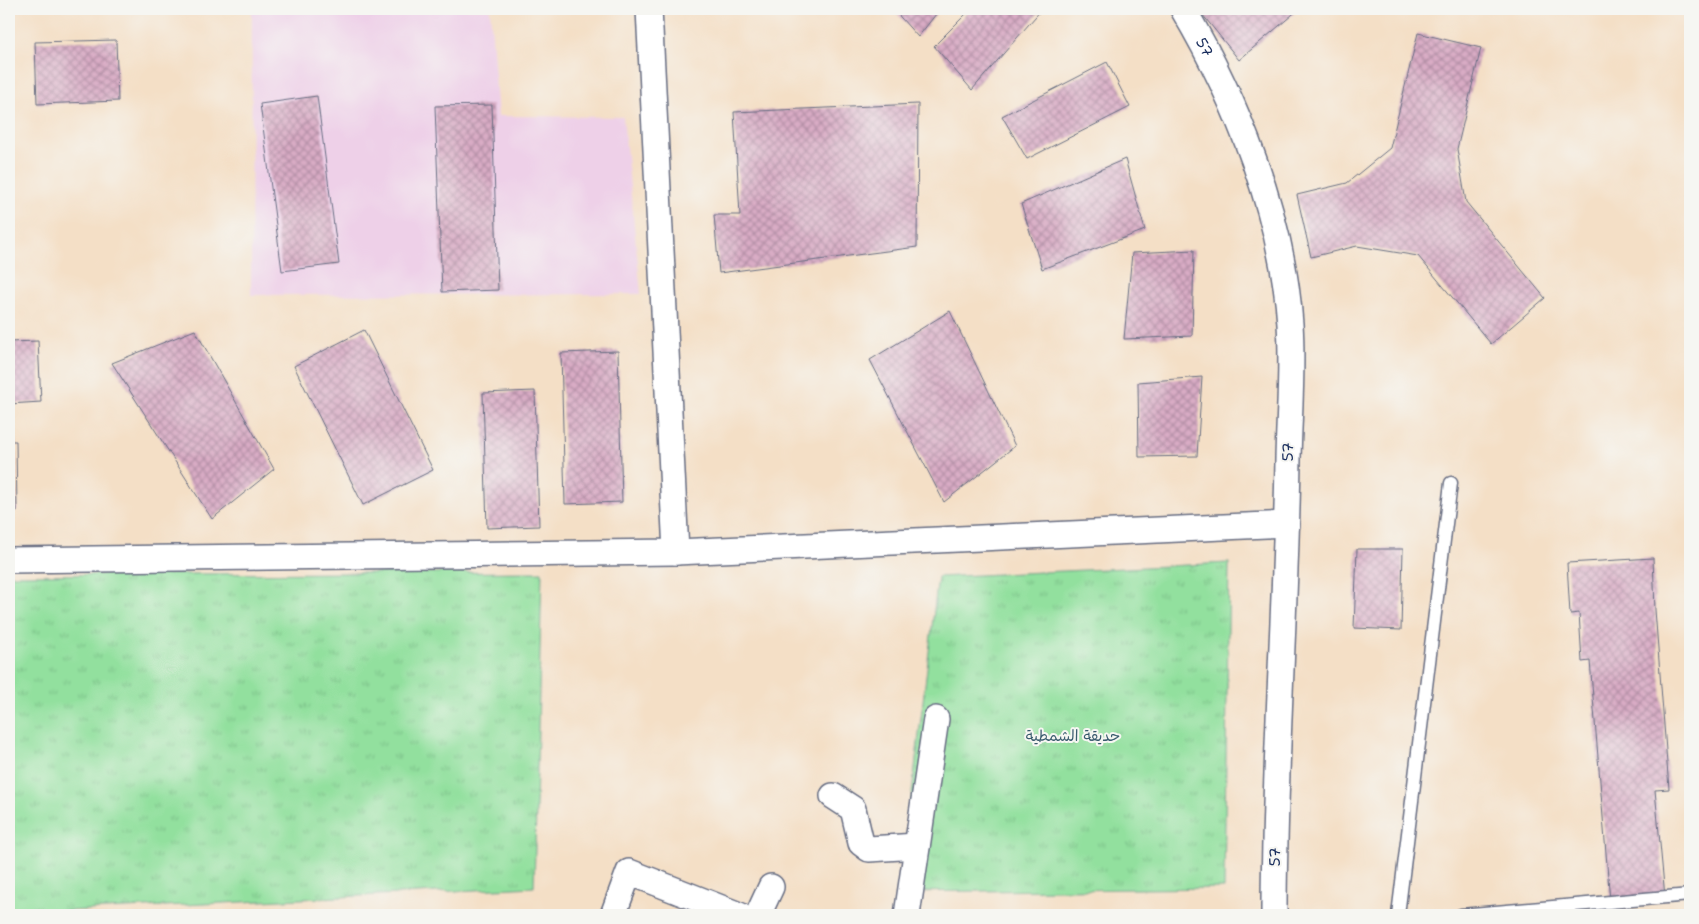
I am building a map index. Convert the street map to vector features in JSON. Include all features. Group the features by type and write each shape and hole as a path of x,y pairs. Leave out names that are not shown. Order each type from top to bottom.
{"street":[{"path":"649,9 676,552"},
{"name":"57","path":"1183,9 1221,80 1258,174 1283,273 1290,324 1287,524 1274,859 1274,915"},
{"path":"9,560 676,552 1287,524"},
{"path":"907,915 936,719"},
{"path":"833,796 853,809 860,843 869,849 917,846"},
{"path":"613,915 629,872 739,915"},
{"path":"758,915 771,887"}],"lane":[{"path":"1398,915 1452,483"},
{"path":"1461,915 1690,895"}],"shaded area":[{"path":"252,9 490,9 498,116 623,117 641,294 251,295"}],"green space":[{"name":"حديقة الشمطية","path":"1229,563 1224,888 900,892 938,577"},
{"path":"542,572 534,887 9,914 9,575"}],"building":[{"path":"893,9 940,9 918,37"},
{"path":"971,9 1042,9 972,90 934,46"},
{"path":"1198,9 1299,9 1239,60"},
{"path":"1418,33 1481,48 1457,149 1466,202 1545,298 1491,344 1418,256 1357,246 1311,257 1297,195 1347,183 1390,148"},
{"path":"116,40 118,101 37,104 35,42"},
{"path":"1107,62 1130,107 1027,159 1002,116"},
{"path":"317,96 339,264 282,271 260,104"},
{"path":"918,104 917,247 719,273 714,215 740,215 734,112"},
{"path":"492,105 498,290 442,292 435,106"},
{"path":"1125,159 1145,230 1042,269 1021,204"},
{"path":"1194,250 1192,336 1124,339 1132,253"},
{"path":"950,311 1015,446 944,502 870,360"},
{"path":"195,330 274,469 212,519 112,363"},
{"path":"364,330 433,470 363,505 294,366"},
{"path":"38,341 41,402 9,404 9,342"},
{"path":"618,351 622,502 565,504 561,353"},
{"path":"1202,377 1197,456 1139,457 1138,382"},
{"path":"535,391 539,526 487,528 483,393"},
{"path":"9,441 16,441 17,511 9,511"},
{"path":"1357,549 1403,549 1401,630 1354,628"},
{"path":"1653,558 1655,610 1669,789 1655,790 1665,897 1610,901 1590,661 1582,662 1579,613 1570,614 1567,563"}]}
